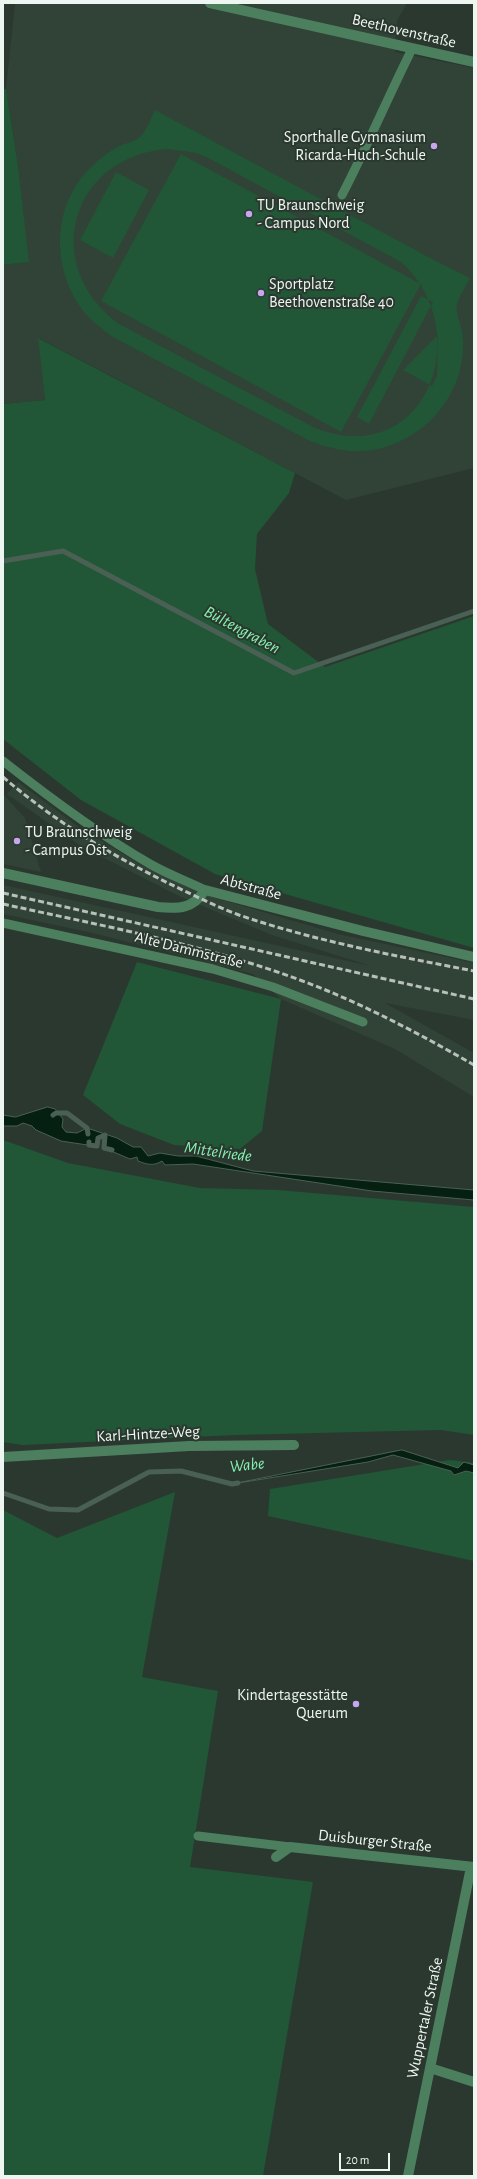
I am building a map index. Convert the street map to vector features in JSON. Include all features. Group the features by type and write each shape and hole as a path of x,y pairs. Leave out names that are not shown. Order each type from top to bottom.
{"street":[{"name":"Beethovenstraße","path":"210,3 225,4 412,49 474,62"},
{"name":"Abtstraße","path":"3,873 158,907 175,909 197,901 205,890 363,932 474,957"},
{"name":"Karl-Hintze-Weg","path":"3,1457 181,1447 294,1445"},
{"path":"276,1856 290,1847"},
{"name":"Duisburger Straße","path":"290,1847 473,1867"},
{"name":"Wuppertaler Straße","path":"408,2176 473,1867"},
{"path":"430,2068 474,2082"}],"lane":[{"path":"342,195 364,154 384,105 412,49"},
{"path":"3,761 50,798 98,832 151,864 205,890"},
{"name":"Alte Dammstraße","path":"3,923 213,969 274,987 363,1022"},
{"path":"198,1836 290,1847"}],"shaded area":[{"name":"TU Braunschweig - Campus Nord","path":"15,3 407,3 397,21 395,52 474,68 474,468 346,500 39,338 45,400 3,404 3,265 28,262 18,165 6,89"},
{"path":"18,782 76,825 141,865 212,897 338,934 474,963 474,1020 385,1003 474,1053 474,1097 395,1049 281,999 253,974 93,933 3,914 3,885 371,966 272,935 181,897 84,848 7,794"},
{"name":"TU Braunschweig - Campus Ost","path":"3,794 25,818 41,872 3,864"},
{"path":"48,1107 55,1109 63,1119 62,1127 66,1132 77,1133 87,1128 117,1138 133,1147 141,1147 148,1156 160,1153 178,1156 196,1156 253,1171 474,1190 474,1200 372,1191 193,1164 165,1165 162,1161 156,1164 148,1164 138,1161 137,1157 130,1159 104,1148 104,1135 99,1138 98,1144 94,1146 61,1141 23,1123 17,1126 3,1126 3,1115 15,1117"},
{"path":"402,1450 458,1468 464,1462 474,1465 474,1473 466,1471 454,1475 451,1471 393,1455 368,1462 232,1484"}],"green space":[{"path":"3,89 6,89 18,165 29,262 3,265"},
{"path":"155,110 470,278 459,298 457,305 457,315 462,332 463,353 456,382 438,413 425,425 411,436 395,444 378,449 347,451 334,449 310,441 111,336 84,312 73,295 61,258 60,238 68,200 78,183 97,161 107,153 135,140 142,135","holes":["167,149 197,153 401,262 424,290 436,323 437,356 429,387 412,412 387,430 354,436 315,428 119,324 94,300 80,273 74,245 77,218 88,193 107,172 134,156"]},
{"name":"Sportplatz Beethovenstraße 40","path":"181,154 421,284 341,432 101,301"},
{"path":"116,172 149,190 113,258 80,240"},
{"path":"421,296 433,302 369,424 357,417"},
{"path":"438,335 437,375 432,386 403,370"},
{"path":"38,338 295,473 289,493 257,534 255,569 268,624 325,667 474,616 474,948 215,874 81,800 3,739 3,404 45,400"},
{"path":"137,962 281,999 262,1131 240,1149 174,1145 120,1124 83,1095"},
{"path":"3,1140 68,1163 200,1188 278,1190 474,1207 474,1435 441,1430 236,1435 22,1445 3,1442"},
{"path":"450,1460 474,1463 474,1561 268,1516 270,1489"},
{"path":"175,1492 142,1677 218,1691 190,1867 313,1882 263,2176 3,2176 3,1510 57,1538"}],"waterway":[{"name":"Bültengraben","path":"3,561 63,551 294,673 474,611"},
{"name":"Mittelriede","path":"53,1115 56,1113 67,1113 87,1128 88,1134"},
{"name":"Mittelriede","path":"89,1142 89,1145 97,1146 98,1138 105,1135 104,1148 112,1150"},
{"name":"Wabe","path":"3,1493 49,1509 78,1510 149,1472 181,1471 232,1484 238,1483"}],"railway":[{"path":"3,777 42,808 103,848 168,883 239,915 297,933 326,940 385,954 474,971"},
{"path":"3,893 474,999"},
{"path":"3,904 167,940 289,976 328,991 384,1017 474,1065"}],"place":[{"name":"Sporthalle Gymnasium Ricarda-Huch-Schule","path":"434,146"},
{"name":"TU Braunschweig - Campus Nord","path":"249,214"},
{"name":"Sportplatz Beethovenstraße 40","path":"261,293"},
{"name":"TU Braunschweig - Campus Ost","path":"17,841"},
{"name":"Kindertagesstätte Querum","path":"356,1704"}]}
